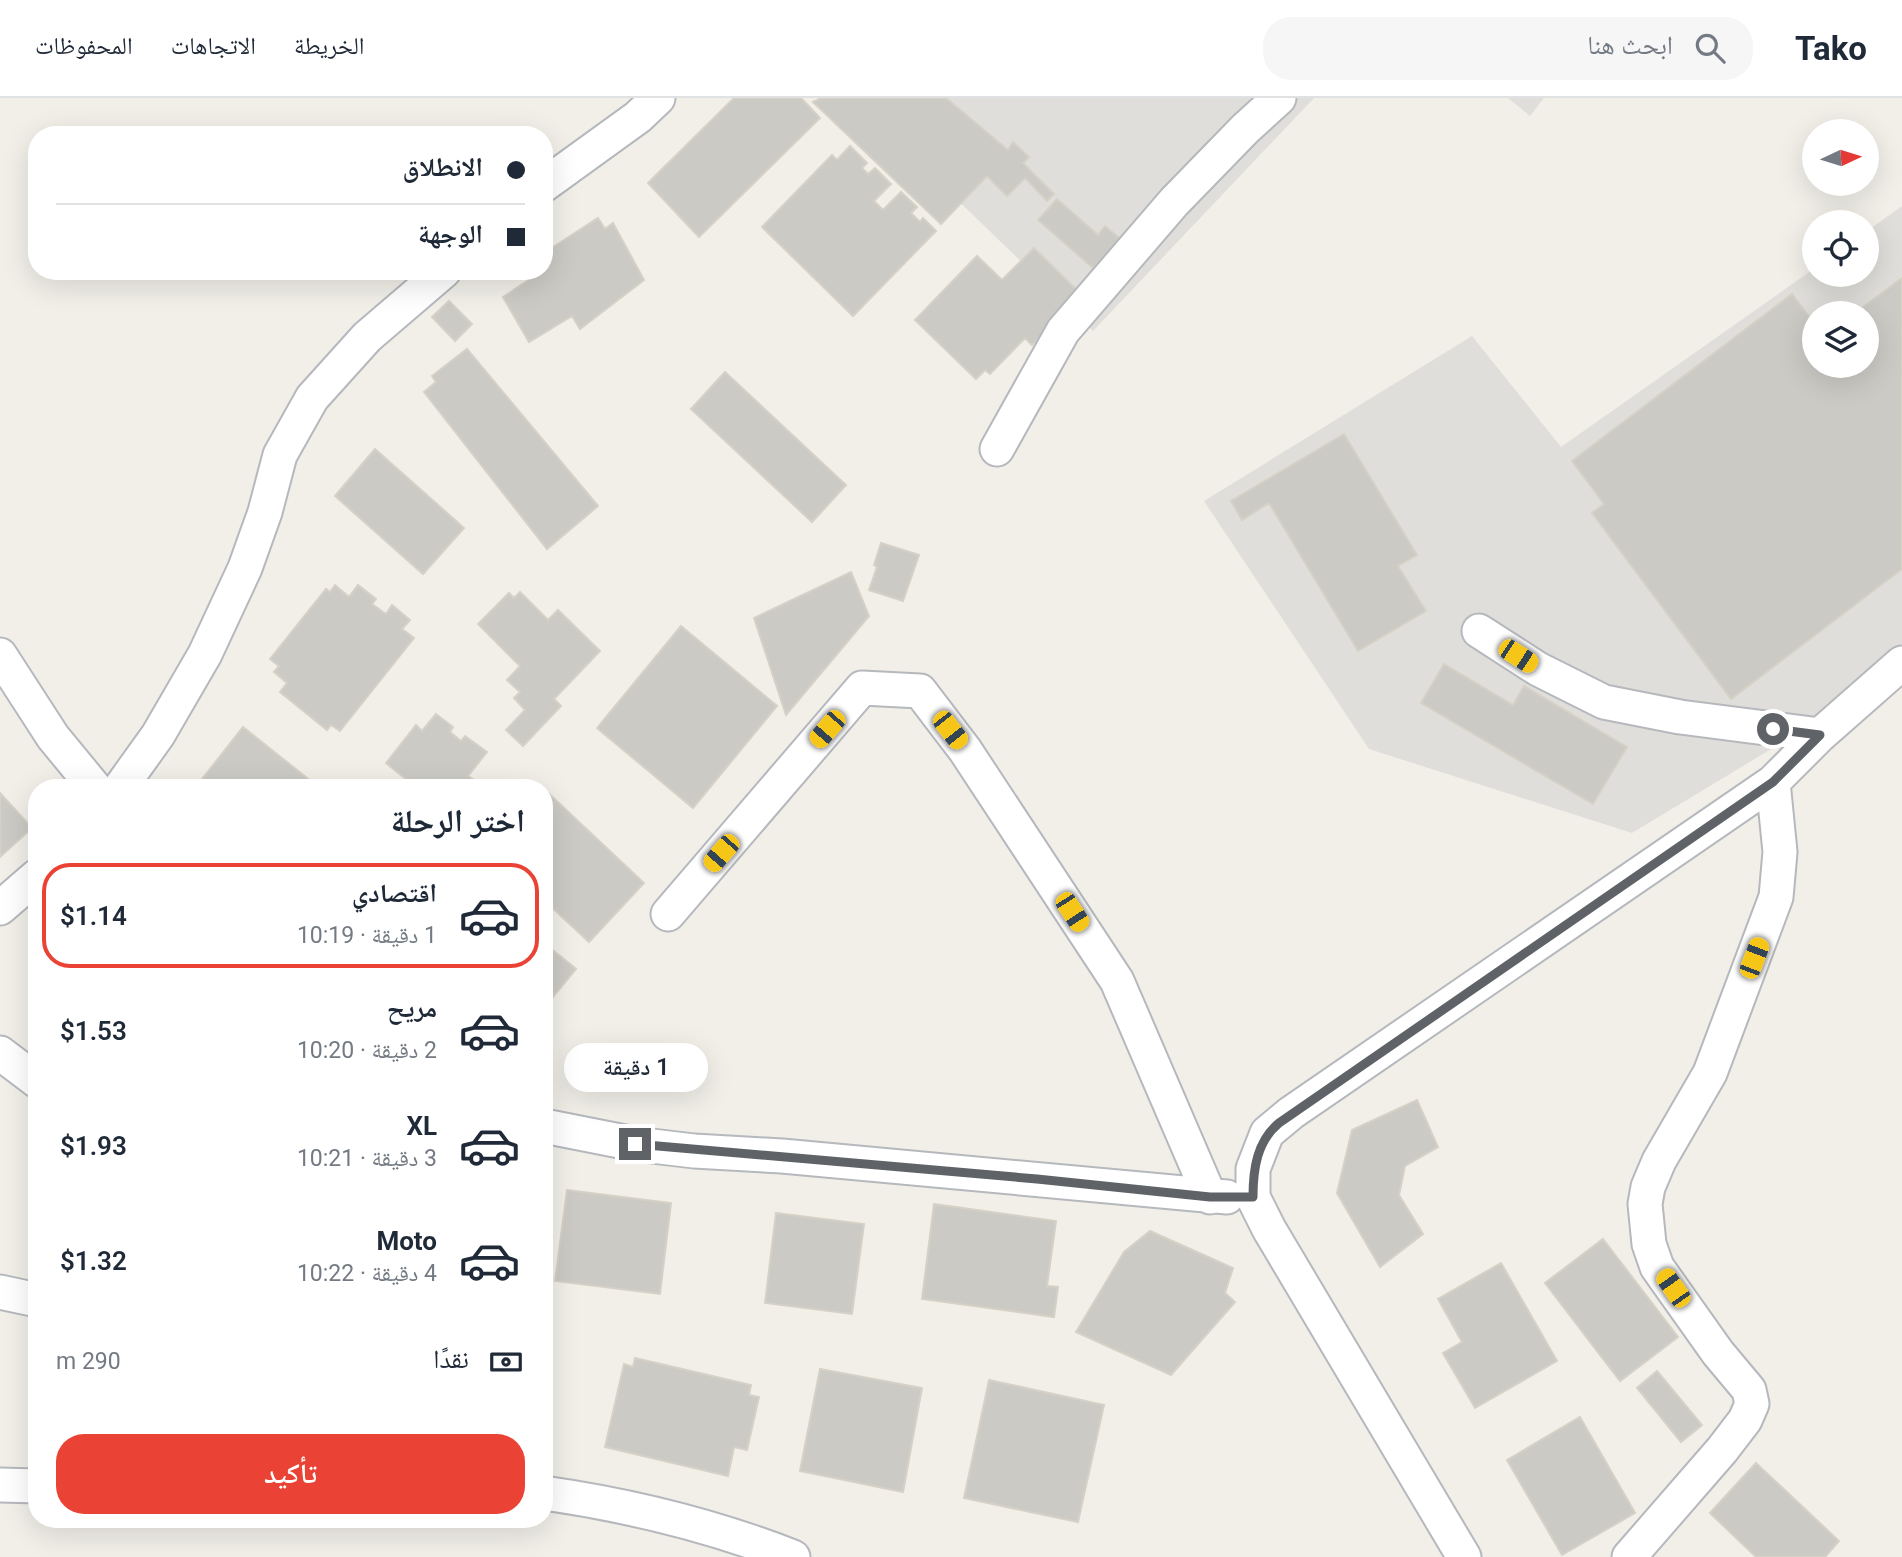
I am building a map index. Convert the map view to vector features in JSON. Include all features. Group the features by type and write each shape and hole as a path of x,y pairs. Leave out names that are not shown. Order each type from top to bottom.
{"street":[{"path":"553,178 638,117 658,98"},
{"path":"997,449 1063,331 1174,202 1279,98"},
{"path":"126,779 158,735 205,654 246,568 280,455 312,398 367,337 434,280"},
{"path":"1479,631 1538,669 1604,702 1680,717 1820,735"},
{"path":"0,655 53,737 88,779"},
{"path":"1464,1557 1269,1229 1253,1197 1253,1169 1267,1133 1292,1113 1773,782 1820,735 1902,663"},
{"path":"668,915 862,688 920,691 965,750 1117,981 1210,1197"},
{"path":"1629,1557 1722,1450 1745,1420 1752,1405 1749,1390 1718,1353 1657,1267 1649,1244 1646,1204 1648,1187 1659,1161 1710,1073 1776,897 1780,852 1773,782"},
{"path":"0,908 28,884"},
{"path":"0,1053 28,1074"},
{"path":"553,1128 635,1144 1210,1197 1253,1197"},
{"path":"0,1292 28,1298"},
{"path":"0,1485 28,1486"},
{"path":"553,1495 673,1519 793,1557"}],"shaded area":[{"path":"852,98 1314,98 1093,331"},
{"path":"1508,98 1544,98 1530,116"},
{"path":"1902,206 1902,670 1632,833 1369,749 1204,501 1472,336 1561,447 1802,277 1802,287 1879,287 1879,222"}],"building":[{"path":"734,98 801,98 820,118 699,237 648,183"},
{"path":"821,98 946,98 1008,150 1013,142 1029,157 1023,163 1054,194 1047,201 1025,178 1007,196 987,176 941,224 813,102"},
{"path":"850,146 867,163 862,168 868,174 875,168 891,184 874,201 883,210 901,192 917,207 911,213 920,222 923,218 936,231 853,316 762,227 832,155 837,160"},
{"path":"1057,199 1098,235 1105,226 1126,244 1113,260 1106,254 1093,268 1038,220"},
{"path":"598,218 605,229 613,223 644,280 580,329 572,316 529,342 503,297 528,280 553,280 553,247"},
{"path":"1034,248 1081,294 1032,345 1025,338 990,374 985,370 976,379 915,320 977,256 1002,280"},
{"path":"1902,278 1902,569 1731,699 1592,513 1604,504 1572,461 1792,294 1802,307 1802,378 1879,378 1879,301 1871,301"},
{"path":"449,301 472,324 455,341 432,317"},
{"path":"467,349 598,506 547,549 424,392 436,382 432,376"},
{"path":"725,372 846,485 812,522 691,409"},
{"path":"1344,434 1417,555 1398,566 1426,611 1358,651 1269,503 1242,520 1231,501"},
{"path":"375,449 464,528 423,574 335,496"},
{"path":"881,543 919,555 903,601 869,590"},
{"path":"851,572 869,616 786,715 754,618"},
{"path":"335,585 349,597 358,585 376,599 372,604 386,614 392,605 410,620 402,629 414,638 340,731 331,725 327,730 280,692 287,683 274,672 279,666 270,659 326,589 330,592"},
{"path":"520,592 548,620 558,610 600,651 554,699 561,706 523,746 506,730 525,710 514,698 520,692 507,680 520,666 478,624 509,593 514,598"},
{"path":"681,626 777,706 693,808 597,728"},
{"path":"1444,664 1513,705 1524,686 1627,747 1593,804 1421,703"},
{"path":"436,714 453,727 450,732 461,741 465,736 487,752 468,776 472,779 406,779 386,763 416,725 422,731"},
{"path":"243,727 308,779 202,779"},
{"path":"0,793 28,824 28,832 0,857"},
{"path":"553,798 644,883 589,942 553,908"},
{"path":"553,950 576,969 553,997"},
{"path":"1417,1100 1438,1147 1405,1166 1399,1195 1423,1234 1380,1267 1337,1193 1352,1130"},
{"path":"567,1190 671,1203 660,1294 555,1281"},
{"path":"934,1204 1056,1221 1047,1286 1058,1287 1054,1317 922,1299"},
{"path":"776,1213 864,1224 852,1314 765,1303"},
{"path":"1150,1231 1233,1268 1225,1293 1235,1302 1171,1375 1076,1332 1124,1252"},
{"path":"1603,1239 1678,1337 1620,1381 1545,1283"},
{"path":"1501,1263 1557,1361 1475,1408 1443,1353 1462,1342 1438,1299"},
{"path":"635,1358 751,1385 749,1395 759,1397 747,1450 734,1447 728,1476 605,1447 624,1364 633,1367"},
{"path":"820,1369 922,1388 903,1492 800,1471"},
{"path":"1657,1371 1702,1425 1681,1442 1637,1388"},
{"path":"989,1380 1104,1405 1078,1522 964,1498"},
{"path":"1580,1417 1635,1513 1562,1555 1507,1460"},
{"path":"1756,1463 1839,1541 1825,1557 1756,1557 1710,1513"}],"route":[{"path":"635,1144 1210,1197 1253,1197 1253,1169 1267,1133 1279,1123 1773,782 1820,735 1773,729"}]}
